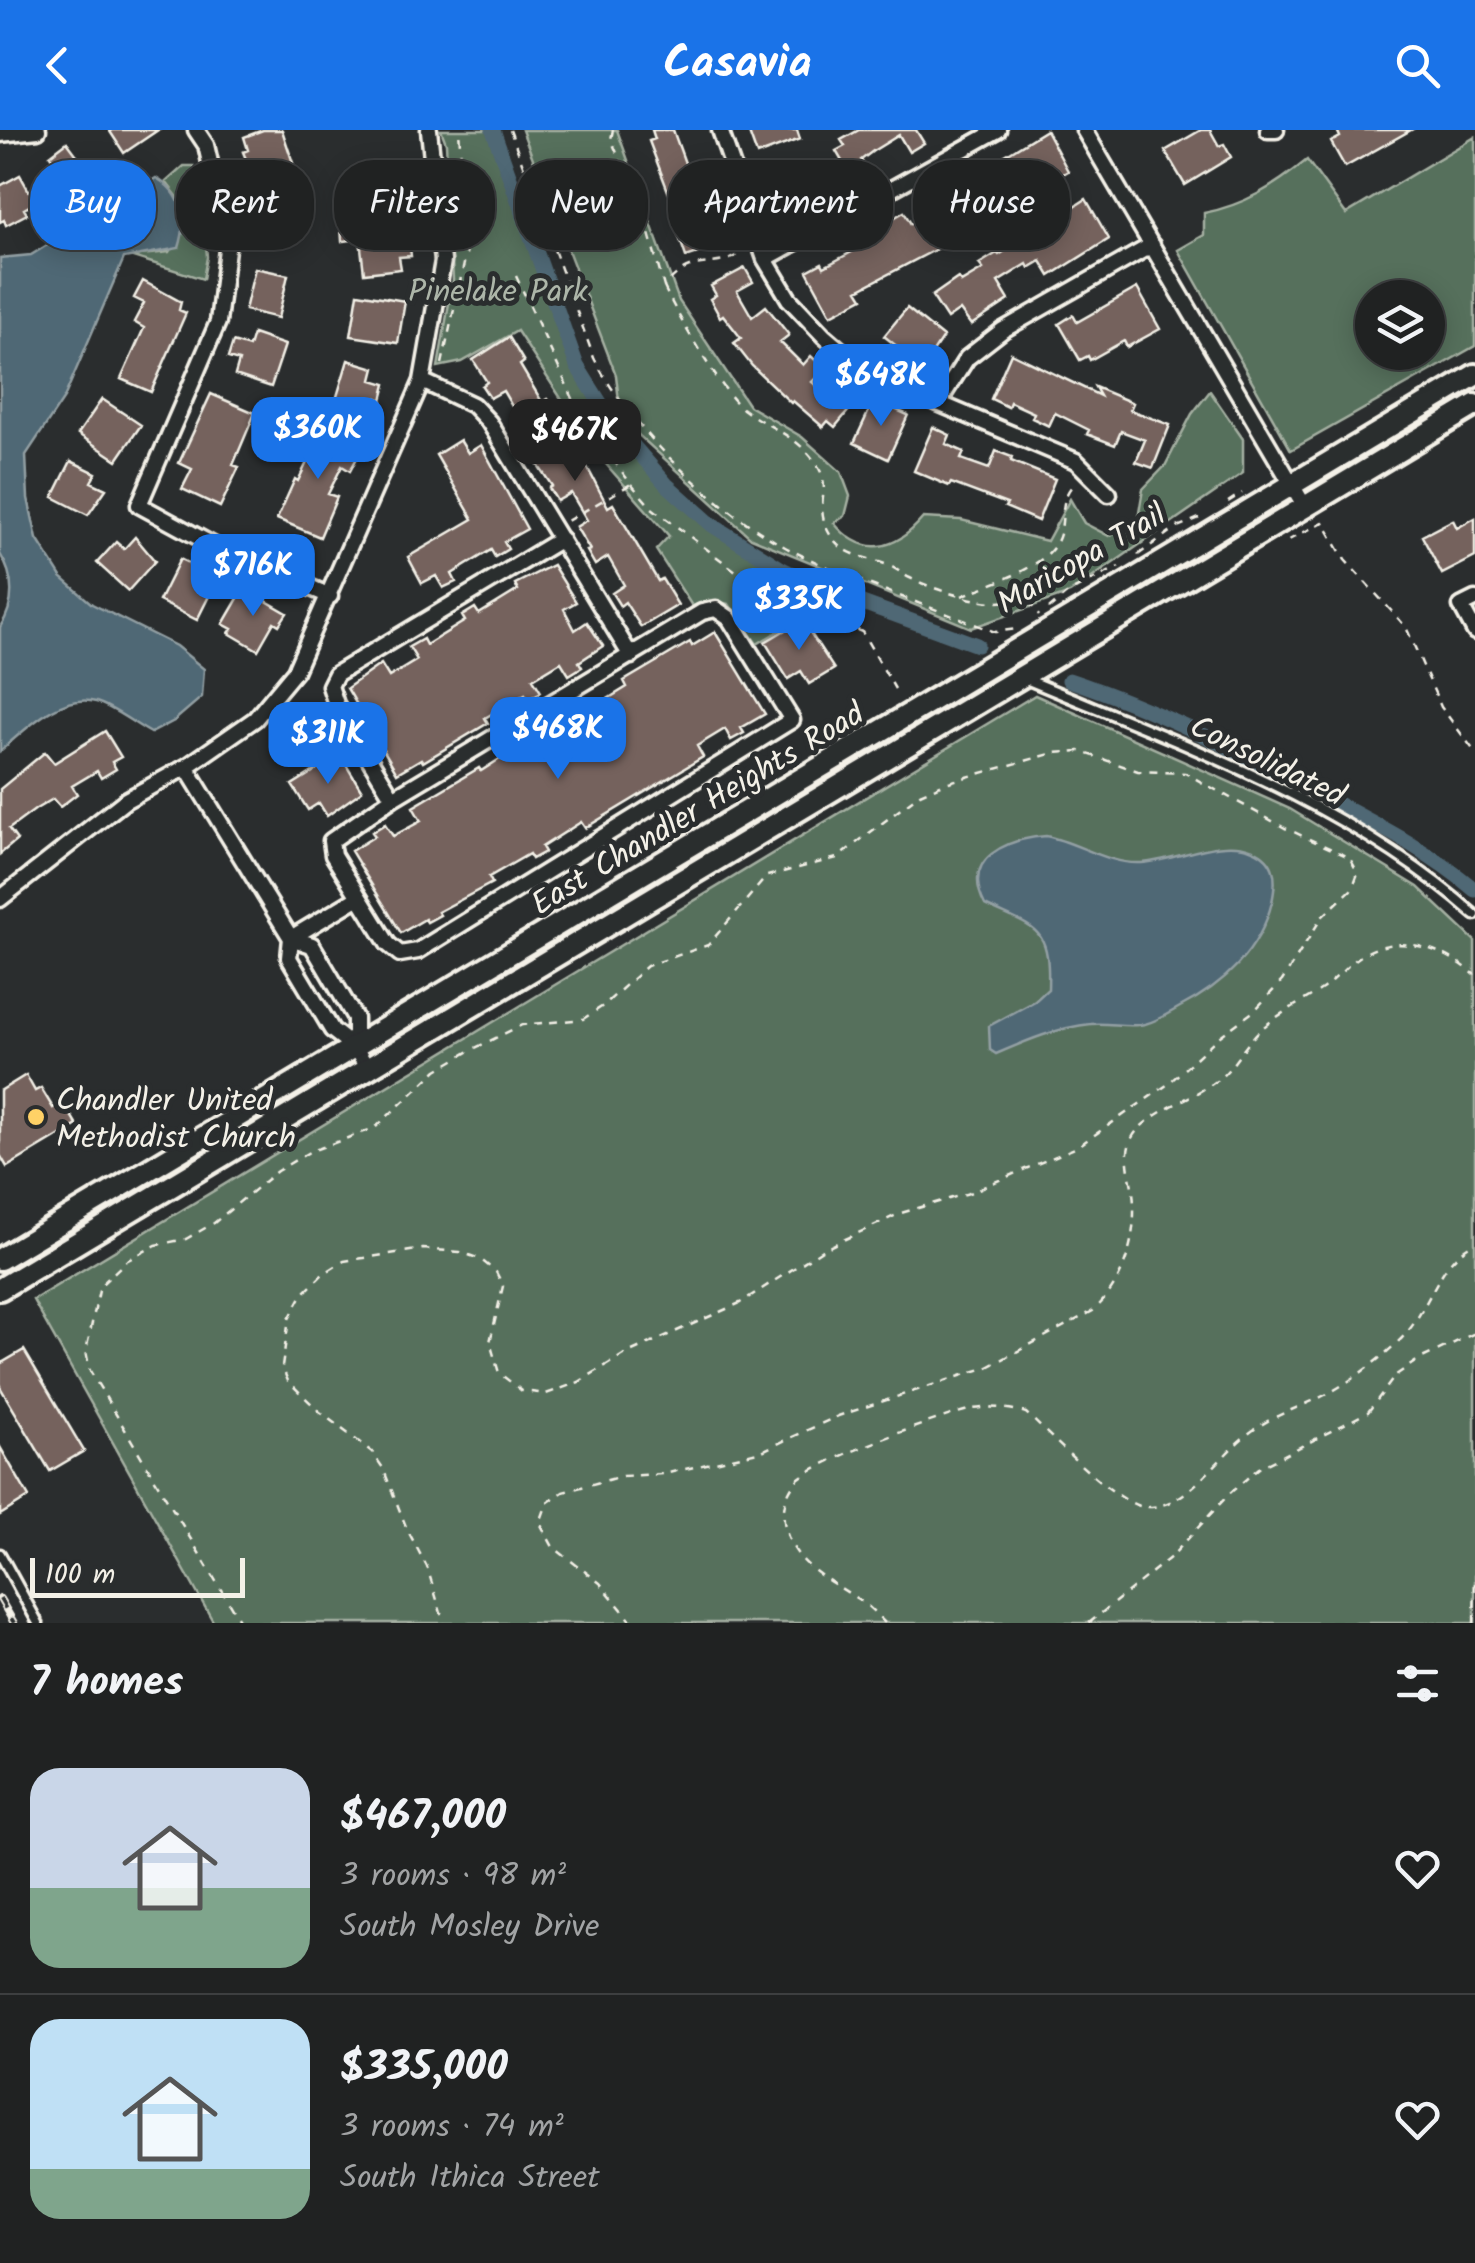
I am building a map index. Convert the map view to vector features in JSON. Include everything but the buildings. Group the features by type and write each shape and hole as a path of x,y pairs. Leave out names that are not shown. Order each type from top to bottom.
{"main road":[{"name":"East Chandler Heights Road","path":"0,1258 990,666 1026,631 1088,607 1475,375"},
{"name":"East Chandler Heights Road","path":"0,1288 1475,406"},
{"path":"1088,607 1101,629"},
{"path":"1026,631 1056,656"},
{"path":"990,666 1022,677"}],"street":[{"path":"0,134 38,130"},
{"path":"196,130 206,145 228,241 218,322 139,505 220,549 330,596"},
{"path":"0,899 126,800 186,767 255,720 294,671 422,381 443,260 430,130"},
{"path":"720,130 731,160"},
{"path":"765,259 998,130"},
{"path":"1084,130 1304,508"},
{"path":"938,403 968,358 1002,330 1152,245"},
{"path":"762,250 789,299 859,366 1076,460 1109,494"},
{"path":"422,381 473,405 489,422 630,656"},
{"path":"393,798 336,704 330,686 336,674 557,534"},
{"path":"1468,603 1475,632"},
{"path":"716,609 729,618 792,720 418,951 400,954 388,944 333,855 331,841 393,798 630,656 702,612 716,609"},
{"path":"186,767 291,938 289,958 332,1030 355,1048 368,1070"},
{"path":"291,938 359,897"},
{"path":"291,938 312,946 356,1018 355,1048"}],"lane":[{"name":"Consolidated","path":"1022,677 1253,774 1420,868 1475,916"},
{"path":"0,1554 38,1623"}],"path":[{"name":"Maricopa Trail","path":"510,130 594,358 609,387 681,468 733,511 800,554 995,632 1026,631 1070,591 1122,566"},
{"path":"614,130 612,139 646,219 664,288 674,310 733,400 787,434 815,461 825,476 825,525 833,538 850,554 962,596 1004,603 1028,600 1039,616"},
{"path":"664,288 677,271 701,261 734,259 743,250"},
{"path":"516,276 582,418 652,508 741,575 862,632 895,688"},
{"path":"962,596 1047,559 1057,545 1063,499 1086,471"},
{"path":"557,534 631,484"},
{"path":"1218,508 1246,492"},
{"name":"Maricopa Trail","path":"1139,555 1175,528 1206,516"},
{"path":"1285,534 1289,540 1323,522 1345,560 1406,627 1442,707 1475,752"},
{"path":"241,1623 90,1370 86,1351 100,1286 126,1261 156,1245 186,1239 200,1231 277,1171 309,1152 375,1128 437,1070 474,1049 522,1024 584,1018 647,966 708,945 767,876 837,858 920,794 945,783 1054,753 1079,752 1138,771 1185,773 1285,828 1349,857 1358,874 1352,889 1322,917 1282,981 1167,1085 1077,1148 969,1193 900,1212 822,1250 740,1302 623,1355 579,1382 546,1394 522,1392 499,1373 490,1342 503,1286 496,1272 480,1259 460,1252 423,1249 344,1261 323,1274 302,1296 289,1319 282,1367 288,1381 320,1412 372,1452 383,1468 406,1530 427,1567 444,1623"},
{"path":"633,1623 600,1583 553,1547 540,1523 547,1503 563,1492 622,1476 664,1474 762,1451 838,1416 988,1367 1034,1339 1093,1311 1107,1298 1129,1252 1133,1193 1127,1166 1132,1138 1143,1125 1218,1079 1260,1031 1326,986 1363,954 1396,944 1416,946 1441,952 1475,975"},
{"path":"885,1623 860,1600 816,1575 796,1554 785,1528 783,1506 796,1480 849,1452 973,1409 1007,1408 1026,1413 1120,1498 1142,1507 1164,1506 1272,1416 1330,1392 1402,1338 1422,1311 1440,1272 1459,1251 1475,1242"},
{"path":"1089,1623 1171,1557 1230,1492 1259,1468 1308,1440 1354,1421 1368,1412 1396,1376 1418,1360 1475,1333"},
{"path":"1474,1623 1475,1576"}],"green space":[{"name":"Pinelake Park","path":"441,130 489,130 515,201 515,250 532,250 573,366 619,438 648,472 716,530 791,577 829,594 808,613 757,644 729,604 711,600 692,606 656,550 669,536 598,455 517,331 462,362 438,367 453,280 451,250 495,250 495,160 447,160"},
{"path":"522,130 617,130 628,160 534,160"},
{"path":"1475,137 1475,346 1445,363 1445,280 1355,280 1355,370 1433,370 1291,450 1178,250 1204,235 1204,213 1259,193 1307,160 1346,214"},
{"path":"176,173 176,195 166,182"},
{"path":"648,216 679,301 749,406 802,437 841,472 850,496 845,516 834,523 856,542 868,546 890,543 923,518 961,520 1047,541 1070,499 1084,523 1109,536 1138,519 1143,489 1165,466 1192,414 1210,391 1243,439 1243,473 1070,593 971,628 751,538 621,419 616,375 568,250 648,250"},
{"path":"176,239 176,250 206,250 203,279 130,256 169,252"},
{"path":"1035,695 1290,809 1418,887 1475,941 1475,1623 214,1623 33,1300"}],"water":[{"path":"156,178 176,196 176,249 124,258 64,398 26,455 28,498 37,539 61,577 92,604 176,646 204,669 202,697 174,721 151,733 102,704 83,700 44,715 0,751 0,627 11,591 0,554 0,258 31,255 39,250 156,250"},
{"path":"1046,836 1129,863 1226,846 1253,850 1267,859 1275,879 1266,920 1249,951 1225,977 1158,1019 1138,1025 1067,1028 996,1054 990,1050 989,1026 1035,1001 1048,989 1048,968 1043,941 1037,932 985,905 979,874 983,863 1003,846"}],"waterway":[{"path":"493,130 577,366 611,420 666,484 712,525 782,569 819,587 977,645"},
{"path":"1069,680 1165,717 1258,762 1400,838 1475,890"}],"railway":[{"path":"0,1599 14,1623"}],"place":[{"name":"Chandler United Methodist Church","path":"36,1117"}]}
